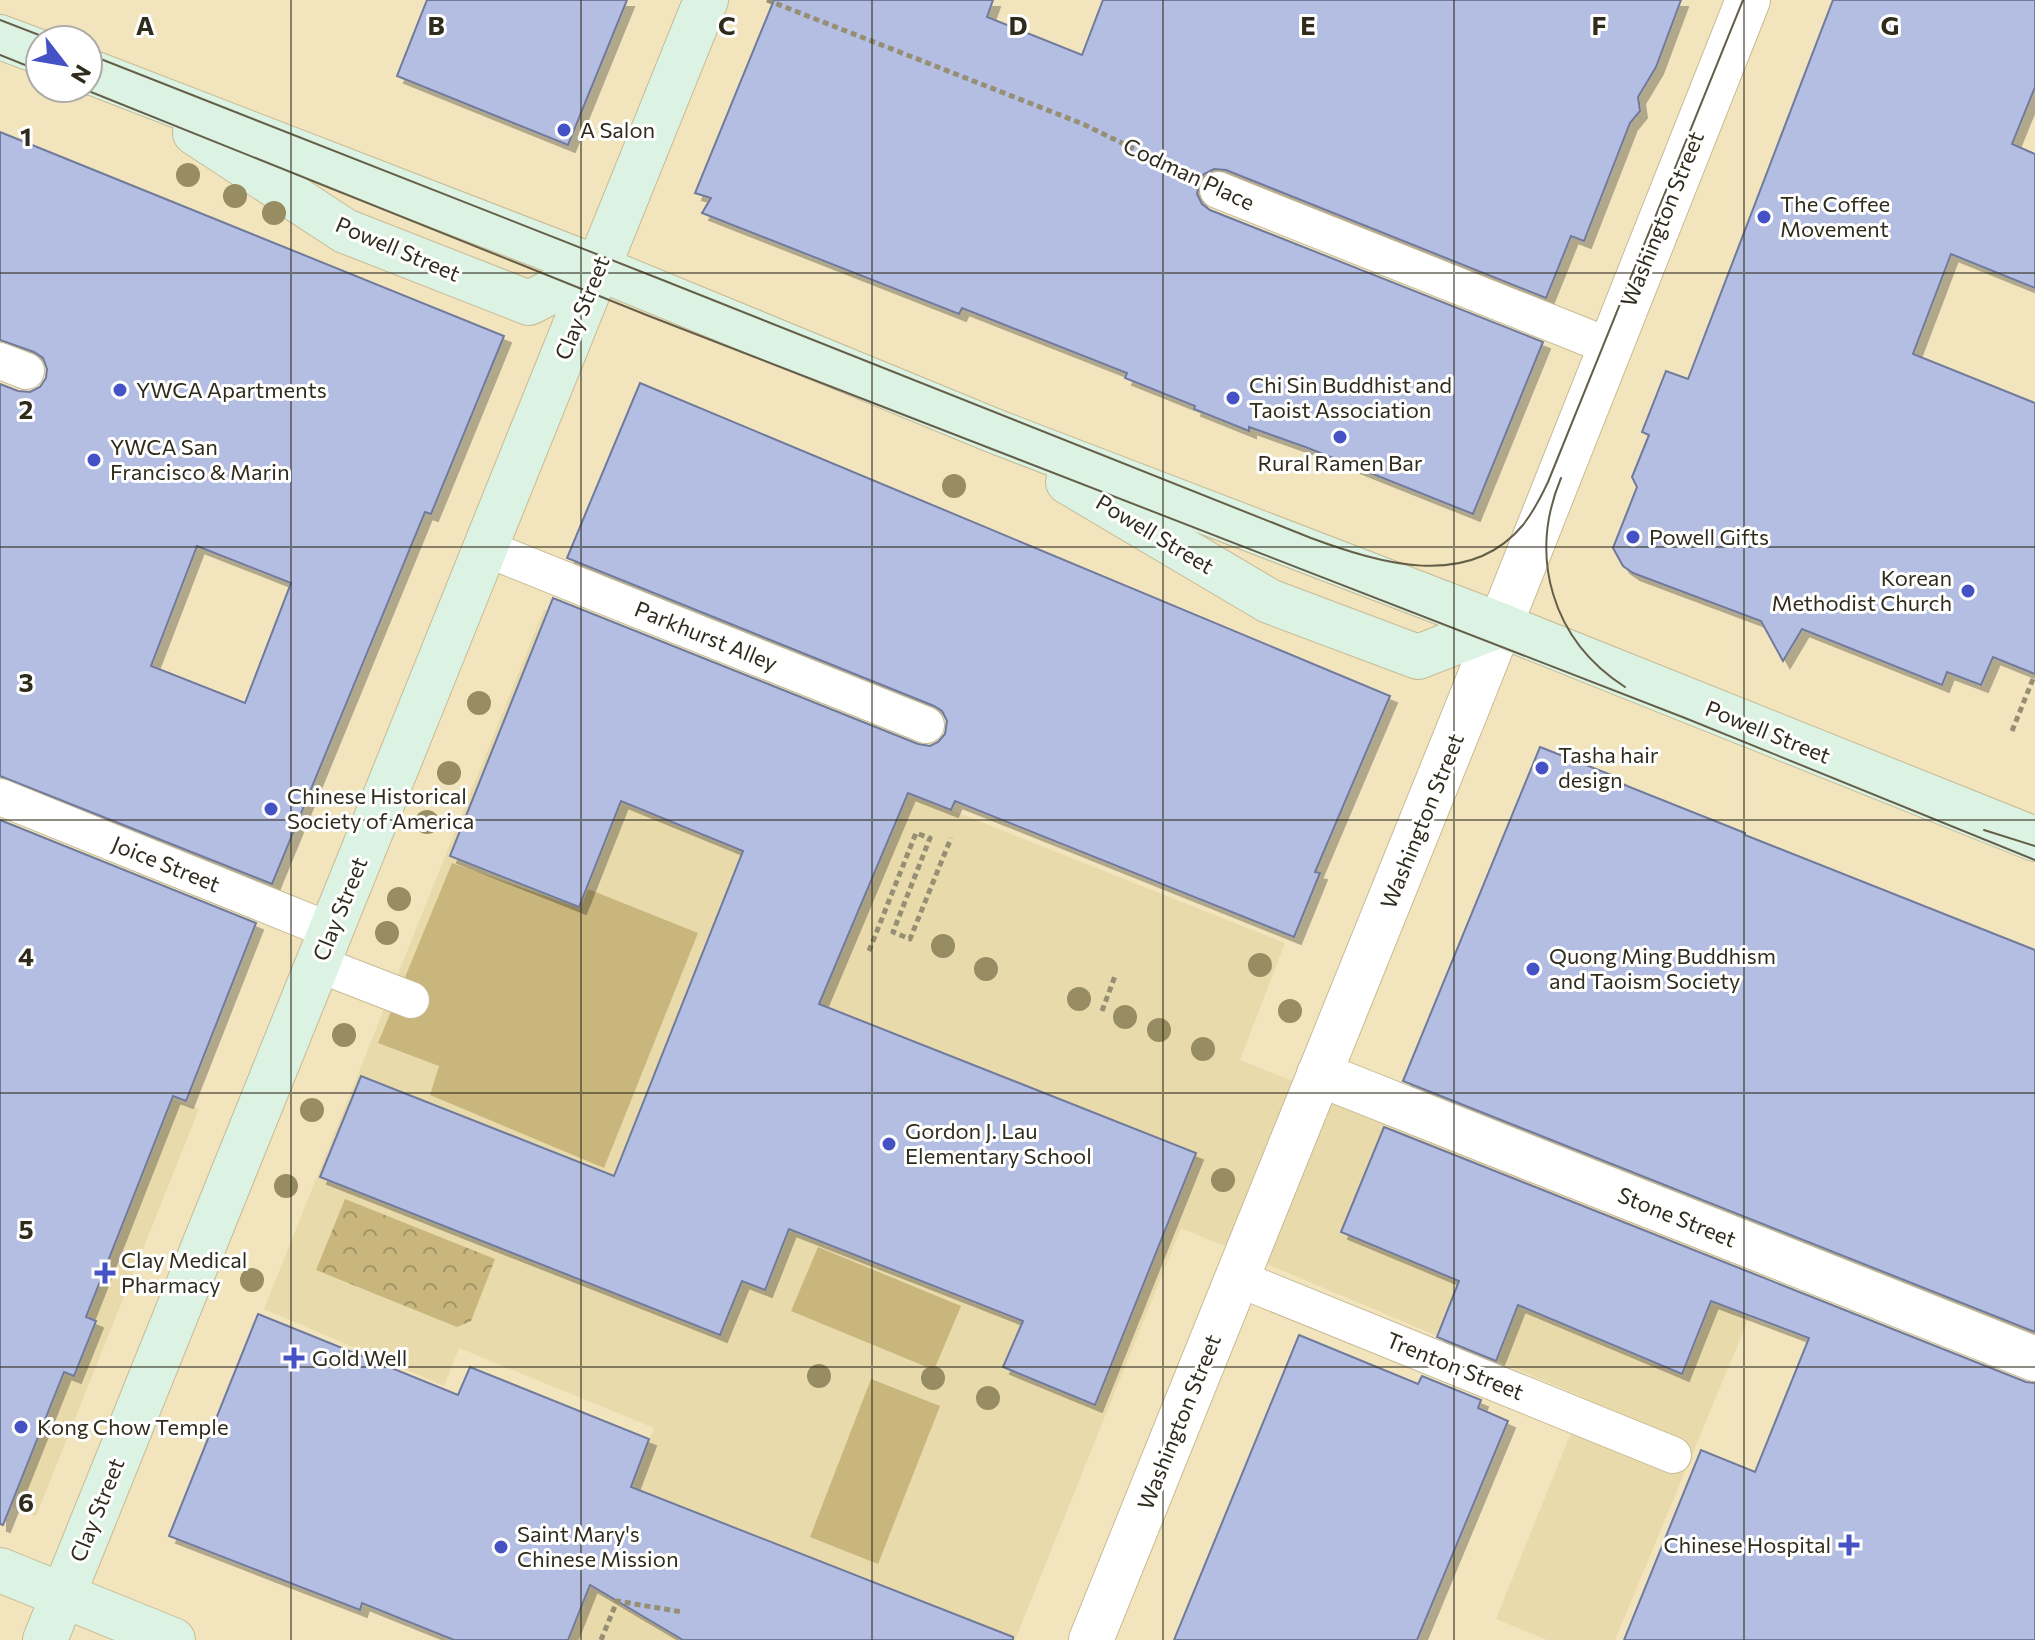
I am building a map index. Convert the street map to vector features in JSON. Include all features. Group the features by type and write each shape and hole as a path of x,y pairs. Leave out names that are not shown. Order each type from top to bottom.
{"street":[{"name":"Clay Street","path":"45,1640 706,0"},
{"name":"Washington Street","path":"1091,1640 1748,0"},
{"path":"0,37 24,46"},
{"name":"Powell Street","path":"104,78 598,268 997,432 1500,625 2035,839"},
{"name":"Powell Street","path":"129,88 345,231 529,303 598,268"},
{"name":"Powell Street","path":"997,432 1052,473 1269,601 1418,657 1500,625"},
{"name":"Stone Street","path":"1319,1074 2035,1359"},
{"path":"0,1570 173,1640"}],"lane":[{"name":"Codman Place","path":"1218,190 1611,347"},
{"name":"Parkhurst Alley","path":"485,548 926,725"},
{"name":"Joice Street","path":"0,797 325,948 411,1000"},
{"name":"Trenton Street","path":"1237,1278 1673,1455"}],"path":[{"name":"Codman Place","path":"767,0 1083,124 1218,190"},
{"path":"2012,731 2035,674"},
{"path":"869,951 916,833 930,838 893,932 910,939 951,838"},
{"path":"1102,1011 1115,976"},
{"path":"601,1640 617,1601 682,1612"}],"shaded area":[{"name":"Gordon J. Lau Elementary School","path":"544,609 913,757 908,793 1285,943 1240,1060 1768,1272 1615,1640 1547,1640 1496,1619 1585,1398 1181,1228 1015,1640 568,1640 654,1428 459,1348 444,1386 264,1309"},
{"path":"0,1031 199,1109 36,1516 0,1503"}],"green space":[{"path":"452,863 580,908 588,889 698,933 604,1168 430,1095 439,1066 378,1043"},
{"path":"345,1199 495,1259 471,1321 457,1327 316,1270"},
{"path":"818,1247 961,1306 934,1370 791,1311"},
{"path":"871,1379 940,1406 878,1564 810,1537"}],"building":[{"path":"427,0 627,0 568,145 397,76"},
{"path":"774,0 993,0 987,17 1082,55 1103,0 1681,0 1656,67 1638,97 1640,111 1630,123 1584,241 1571,236 1546,298 1226,170 1214,169 1204,174 1199,182 1197,194 1202,204 1210,210 1543,342 1473,514 1308,448 1249,427 1249,431 1194,409 1195,406 1125,378 1127,373 962,308 959,314 702,213 711,198 695,193"},
{"path":"1833,0 2035,0 2035,87 2012,144 2035,154 2035,288 1951,254 1913,354 2035,403 2035,674 1993,657 1981,685 1947,672 1942,685 1802,629 1783,661 1761,621 1633,573 1623,566 1613,548 1637,487 1632,477 1649,435 1642,432 1666,371 1688,379"},
{"path":"0,132 504,336 431,514 425,512 272,884 0,776 0,384 30,392 40,387 47,369 43,358 34,352 0,340","holes":["197,546 291,583 245,703 151,666"]},
{"path":"640,383 1390,696 1315,872 1320,873 1294,937 955,801 951,810 908,793 819,1004 1196,1153 1095,1405 1003,1367 1023,1321 789,1229 765,1290 742,1281 720,1335 320,1177 361,1076 614,1176 743,851 621,801 579,907 450,856 553,598 918,744 930,746 945,734 947,721 942,711 934,706 567,558"},
{"path":"1540,747 1619,778 1617,782 1745,835 2035,950 2035,1332 1403,1081"},
{"path":"0,820 256,923 186,1101 173,1096 86,1317 96,1321 74,1376 64,1372 3,1525 0,1524"},
{"name":"Chinese Hospital","path":"1384,1127 2035,1383 2035,1640 1624,1640 1701,1450 1755,1472 1809,1338 1711,1301 1682,1374 1518,1305 1496,1361 1437,1337 1459,1281 1341,1232"},
{"path":"258,1314 458,1395 470,1367 649,1439 631,1487 1013,1637 1013,1640 683,1640 590,1585 568,1640 454,1640 362,1603 360,1610 169,1536"},
{"path":"1299,1335 1418,1384 1422,1376 1481,1400 1478,1408 1508,1421 1417,1640 1174,1640"}],"tram line":[{"path":"104,60 1311,538 1393,562 1422,566 1450,565 1476,558 1501,546 1523,525 1537,504 1743,0"},
{"path":"0,20 24,29"},
{"path":"0,55 24,65"},
{"path":"104,97 649,316 1685,718 2035,860"},
{"path":"1561,478 1551,508 1547,537 1553,594 1564,621 1580,646 1600,668 1625,687"},
{"path":"1984,830 2035,846"}],"place":[{"name":"A Salon","path":"564,130"},
{"name":"The Coffee Movement","path":"1764,217"},
{"name":"YWCA Apartments","path":"120,390"},
{"name":"Chi Sin Buddhist and Taoist Association","path":"1233,398"},
{"name":"Rural Ramen Bar","path":"1340,437"},
{"name":"YWCA San Francisco & Marin","path":"94,460"},
{"name":"Powell Gifts","path":"1633,537"},
{"name":"Korean Methodist Church","path":"1968,591"},
{"name":"Tasha hair design","path":"1542,768"},
{"name":"Chinese Historical Society of America","path":"271,809"},
{"name":"Quong Ming Buddhism and Taoism Society","path":"1533,969"},
{"name":"Gordon J. Lau Elementary School","path":"889,1144"},
{"name":"Clay Medical Pharmacy","path":"105,1273"},
{"name":"Gold Well","path":"294,1358"},
{"name":"Kong Chow Temple","path":"21,1427"},
{"name":"Chinese Hospital","path":"1849,1545"},
{"name":"Saint Mary's Chinese Mission","path":"501,1547"}]}
